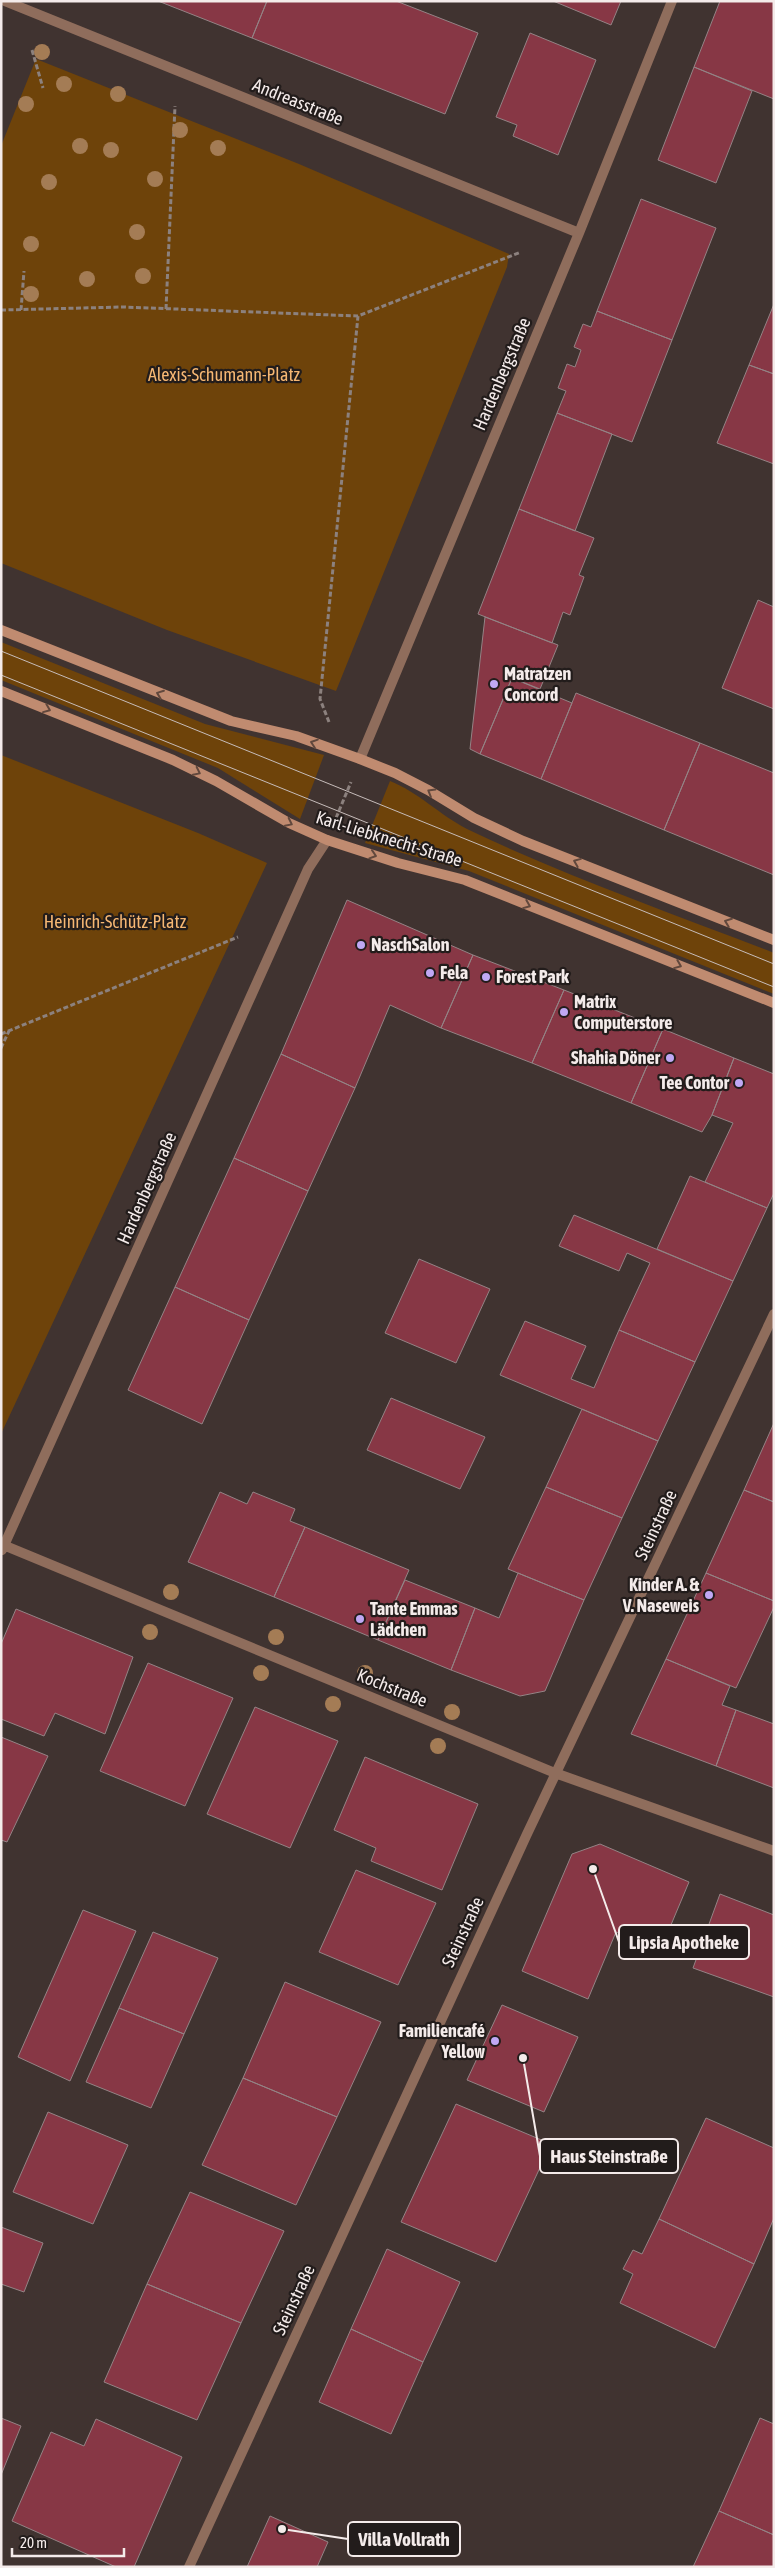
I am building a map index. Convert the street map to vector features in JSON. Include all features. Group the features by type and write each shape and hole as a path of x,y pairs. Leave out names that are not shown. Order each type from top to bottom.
{"main road":[{"path":"1,630 231,721 296,736 395,773 428,790 474,818 515,837 774,940"},
{"name":"Karl-Liebknecht-Straße","path":"1,692 172,760 216,781 289,823 326,840 398,863 465,880 774,1003"}],"street":[{"path":"1,9 5,1"},
{"name":"Andreasstraße","path":"5,1 579,233"},
{"name":"Hardenbergstraße","path":"360,759 579,233 672,1"},
{"name":"Hardenbergstraße","path":"2,1547 308,869 326,840"},
{"name":"Steinstraße","path":"189,2567 555,1773 774,1314"},
{"name":"Kochstraße","path":"2,1547 555,1773 774,1851"}],"path":[{"path":"32,50 43,88"},
{"path":"166,309 175,106"},
{"path":"1,310 124,307 358,316 521,252"},
{"path":"21,310 24,271"},
{"path":"333,731 320,699 358,316"},
{"path":"326,840 360,759"},
{"path":"1,1034 238,937"},
{"path":"1,1048 9,1031"}],"green space":[{"name":"Alexis-Schumann-Platz","path":"36,59 299,164 509,254 507,267 336,691 167,630 1,563 1,146"},
{"path":"1,642 205,724 324,755 300,819 218,768 1,680"},
{"name":"Heinrich-Schütz-Platz","path":"1,755 198,833 267,863 1,1434"},
{"path":"390,781 410,791 467,829 504,846 542,863 774,953 774,994 469,871 365,843"}],"building":[{"path":"158,1 267,1 252,38"},
{"path":"267,1 396,1 478,33 445,114 252,38"},
{"path":"553,1 621,1 611,25"},
{"path":"720,1 774,1 774,99 694,67"},
{"path":"530,33 596,60 558,155 513,136 517,125 496,117"},
{"path":"694,67 752,91 716,183 658,160"},
{"path":"641,199 716,228 672,340 597,311"},
{"path":"774,304 774,374 749,365"},
{"path":"597,311 672,340 632,442 557,413 566,391 558,388 567,364 575,367 581,350 574,347 583,324 591,327"},
{"path":"749,365 774,374 774,464 717,443"},
{"path":"557,413 612,434 575,531 519,509"},
{"path":"519,509 594,538 579,575 584,577 570,615 563,612 552,643 478,614"},
{"path":"758,600 774,607 774,709 722,688"},
{"name":"Matratzen Concord","path":"485,617 558,645 540,689 512,678 480,754 470,749"},
{"path":"512,678 572,703 541,779 480,754"},
{"path":"576,693 700,743 664,830 541,779"},
{"path":"700,743 774,773 774,875 664,830"},
{"path":"347,900 473,955 441,1028 390,1005 355,1088 281,1054"},
{"path":"473,955 564,990 532,1063 441,1028"},
{"path":"564,990 663,1029 631,1103 532,1063"},
{"path":"663,1029 734,1058 712,1115 702,1132 631,1103"},
{"path":"281,1054 355,1088 308,1191 234,1158"},
{"path":"734,1058 774,1074 774,1193 767,1208 705,1182 733,1123 712,1115"},
{"path":"234,1158 308,1191 249,1320 175,1287"},
{"path":"690,1176 767,1208 733,1281 657,1249"},
{"path":"574,1215 733,1281 695,1362 619,1330 650,1263 627,1253 619,1271 559,1246"},
{"path":"419,1259 490,1289 456,1363 385,1333"},
{"path":"175,1287 249,1320 202,1424 128,1390"},
{"path":"525,1321 586,1346 571,1379 594,1388 619,1330 695,1362 658,1441 500,1375"},
{"path":"391,1398 485,1437 460,1489 367,1450"},
{"path":"582,1409 658,1441 622,1518 546,1487"},
{"path":"774,1423 774,1502 744,1490"},
{"path":"546,1487 622,1518 584,1600 508,1569"},
{"path":"744,1490 774,1502 774,1601 706,1573"},
{"path":"220,1492 247,1504 253,1492 295,1509 290,1521 305,1527 274,1597 188,1562"},
{"path":"305,1527 409,1570 378,1640 274,1597"},
{"path":"518,1573 584,1600 545,1691 520,1696 451,1670 475,1608 499,1618"},
{"path":"706,1573 774,1601 774,1607 736,1688 666,1659"},
{"path":"405,1580 475,1608 451,1670 378,1640"},
{"path":"16,1609 133,1657 105,1734 55,1713 44,1736 1,1719 1,1644"},
{"path":"666,1659 730,1686 722,1705 736,1710 716,1766 631,1734"},
{"path":"148,1663 233,1698 185,1806 100,1771"},
{"path":"255,1707 338,1741 290,1848 207,1814"},
{"path":"736,1710 774,1724 774,1788 716,1766"},
{"path":"1,1737 48,1756 7,1842 1,1840"},
{"path":"365,1757 478,1804 442,1890 371,1861 376,1848 334,1830"},
{"path":"600,1844 689,1882 660,1951 616,1932 588,1999 522,1971 572,1854"},
{"path":"356,1870 436,1903 398,1985 319,1952"},
{"path":"720,1894 774,1915 774,1997 693,1968"},
{"path":"83,1910 136,1931 70,2081 18,2057"},
{"path":"153,1932 218,1958 184,2034 119,2008"},
{"path":"285,1982 381,2022 337,2117 243,2078"},
{"path":"502,2005 578,2037 544,2112 467,2080"},
{"path":"119,2008 184,2034 151,2108 86,2082"},
{"path":"243,2078 337,2117 296,2205 202,2165"},
{"path":"456,2104 551,2144 496,2262 401,2222"},
{"path":"48,2112 128,2145 93,2224 13,2192"},
{"path":"706,2118 774,2148 774,2218 754,2264 659,2219"},
{"path":"190,2192 284,2231 241,2323 147,2284"},
{"path":"659,2219 754,2264 715,2348 620,2303 633,2274 623,2269 633,2250 642,2254"},
{"path":"1,2227 43,2243 24,2292 1,2284"},
{"path":"387,2249 460,2282 423,2362 351,2329"},
{"path":"147,2284 241,2323 197,2420 104,2382"},
{"path":"351,2329 423,2362 391,2434 319,2402"},
{"path":"1,2418 21,2426 1,2475"},
{"path":"760,2418 774,2424 774,2535 719,2511"},
{"path":"96,2419 182,2457 134,2567 116,2567 12,2521 51,2432 84,2446"},
{"path":"719,2511 774,2535 774,2567 693,2567"},
{"path":"270,2516 328,2542 317,2567 247,2567"}],"tram line":[{"path":"1,651 774,964"},
{"path":"1,675 774,987"}],"place":[{"name":"Matratzen Concord","path":"494,684"},
{"name":"NaschSalon","path":"361,945"},
{"name":"Fela","path":"430,973"},
{"name":"Forest Park","path":"486,977"},
{"name":"Matrix Computerstore","path":"564,1012"},
{"name":"Shahia Döner","path":"670,1058"},
{"name":"Tee Contor","path":"739,1083"},
{"name":"Kinder A. & V. Naseweis","path":"709,1595"},
{"name":"Tante Emmas Lädchen","path":"360,1619"},
{"name":"Lipsia Apotheke","path":"593,1869"},
{"name":"Familiencafé Yellow","path":"495,2041"},
{"name":"Haus Steinstraße","path":"523,2058"},
{"name":"Villa Vollrath","path":"282,2529"}]}
